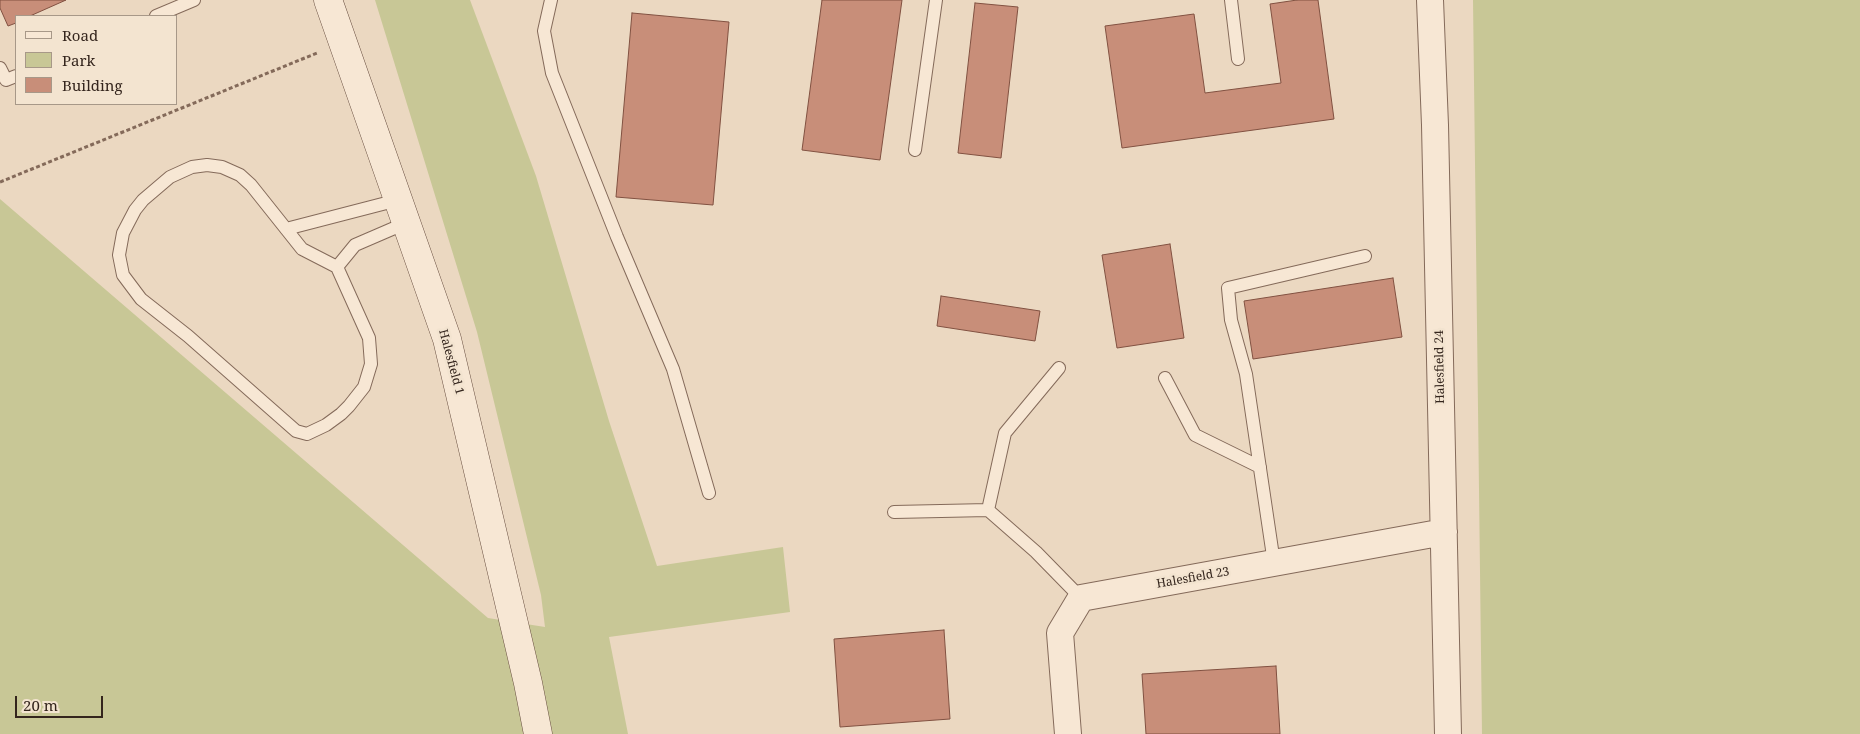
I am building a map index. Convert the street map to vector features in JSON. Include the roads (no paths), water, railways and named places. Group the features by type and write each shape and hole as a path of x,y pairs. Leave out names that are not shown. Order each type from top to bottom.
{"street":[{"name":"Halesfield 1","path":"328,0 447,339 528,683 538,734"},
{"name":"Halesfield 24","path":"1430,0 1435,125 1448,734"},
{"name":"Halesfield 23","path":"1081,598 1444,532"},
{"path":"1068,734 1060,633 1081,598"}],"lane":[{"path":"158,15 194,0"},
{"path":"550,0 544,31 552,73 616,237 673,369 709,493"},
{"path":"915,150 936,0"},
{"path":"1231,0 1238,59"},
{"path":"0,68 6,80 15,76"},
{"path":"207,165 222,167 240,175 251,185 286,229 302,249 337,267 369,338 371,364 364,387 349,406 326,425 313,432 303,434 296,431 188,336 141,299 123,275 119,255 123,232 143,200 170,177 192,167 207,165"},
{"path":"286,229 402,211"},
{"path":"337,267 355,245 402,211"},
{"path":"1274,563 1246,374 1232,320 1228,288 1365,256"},
{"path":"988,510 1005,433 1059,368"},
{"path":"1165,378 1195,435 1260,466"},
{"path":"894,512 988,510 1036,552 1081,598"}]}
